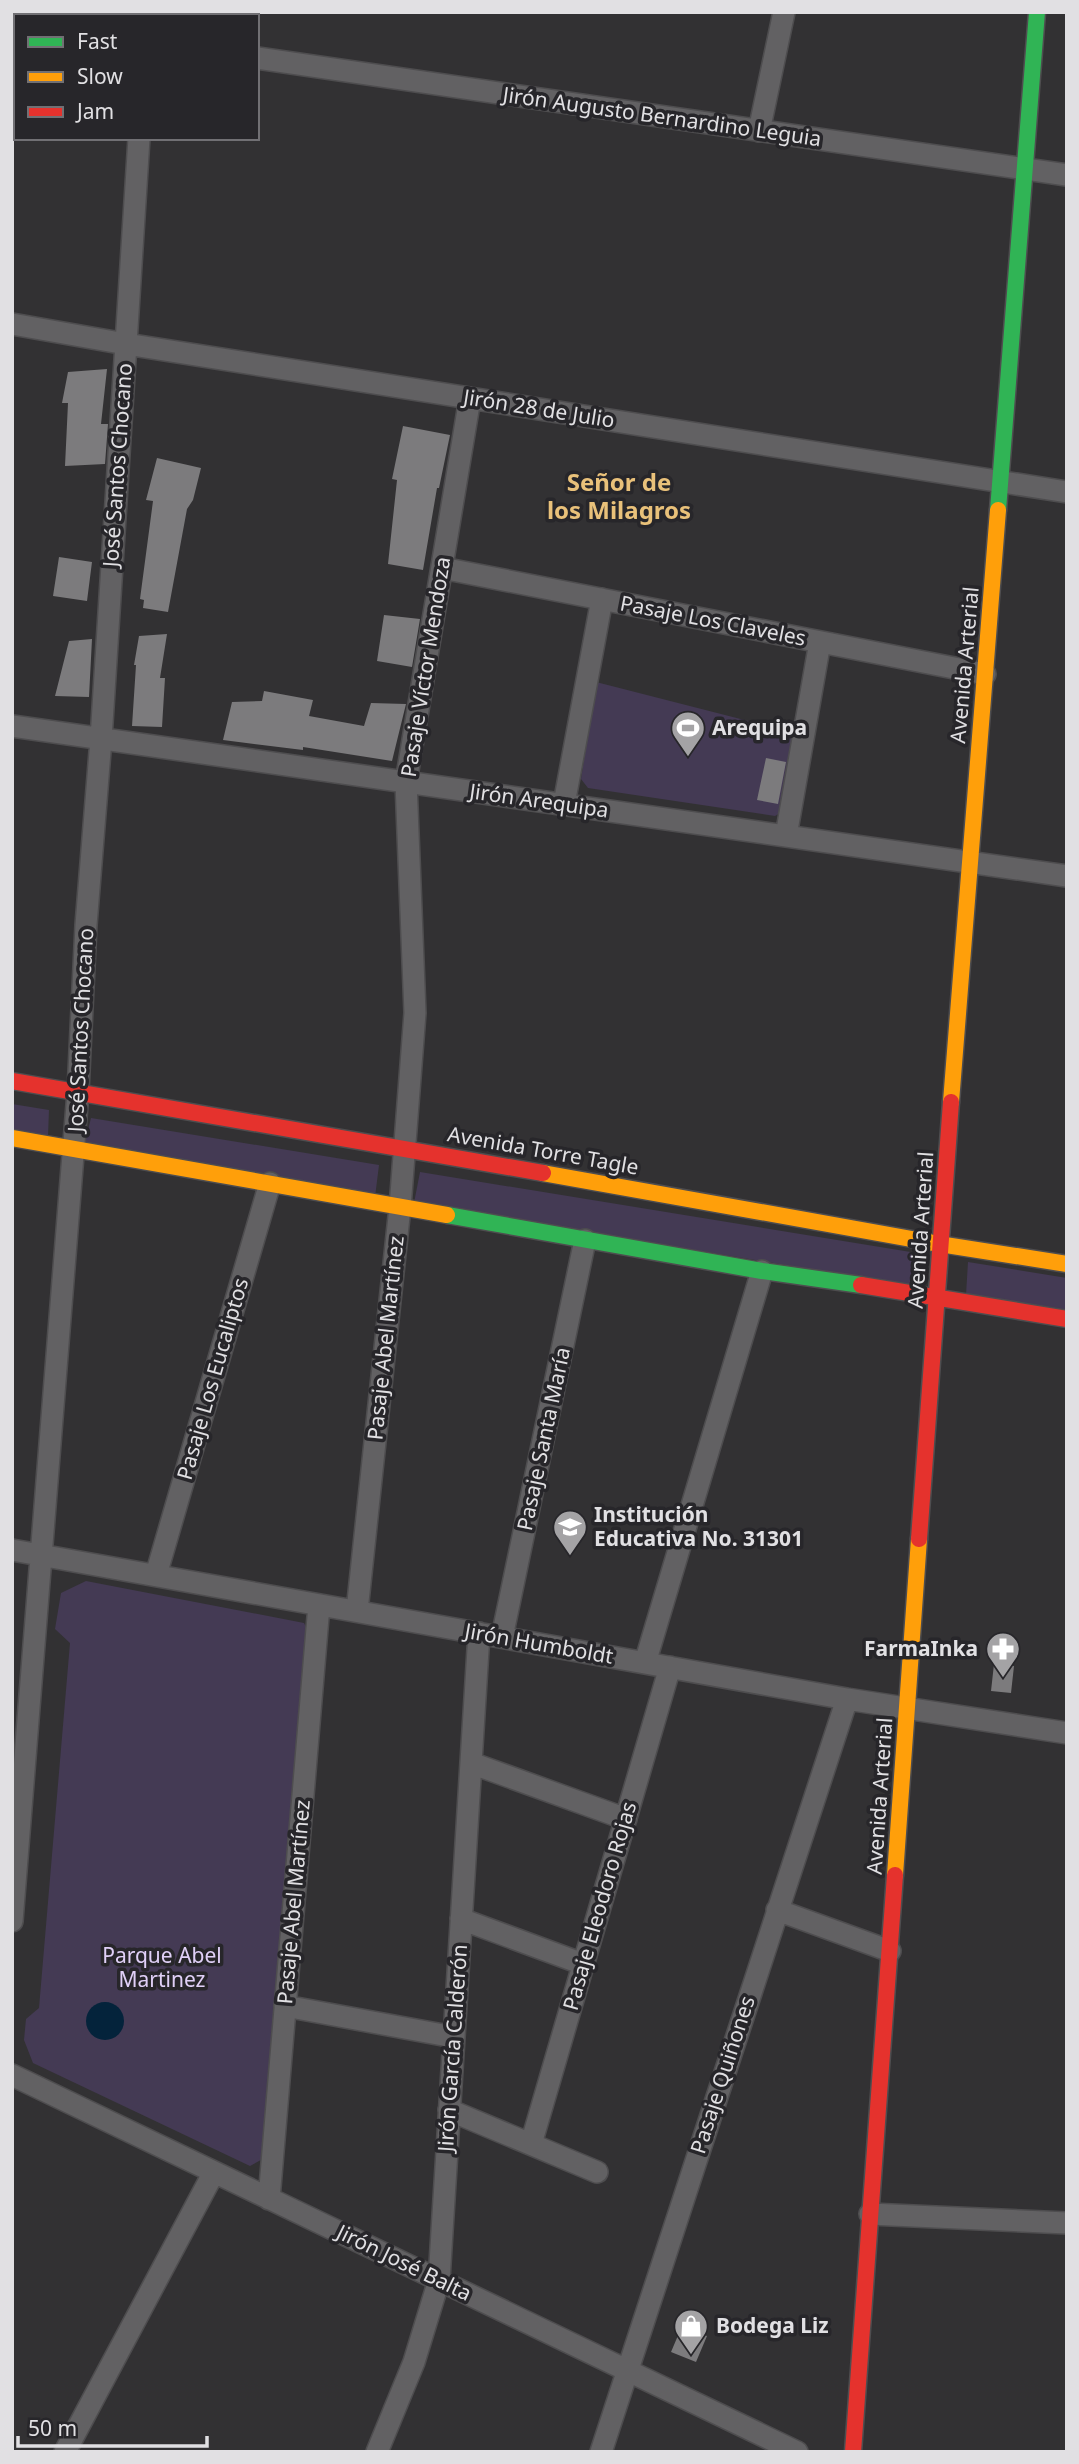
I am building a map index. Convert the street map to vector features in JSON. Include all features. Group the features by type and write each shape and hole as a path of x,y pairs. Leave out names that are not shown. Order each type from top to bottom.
{"street":[{"path":"759,131 784,12"},
{"name":"Avenida Arterial","path":"853,2452 940,1244 1037,12"},
{"name":"Jirón Augusto Bernardino Leguia","path":"259,58 1067,175"},
{"name":"José Santos Chocano","path":"12,1922 79,1092 86,925 101,739 139,140"},
{"name":"Jirón 28 de Julio","path":"12,324 1067,492"},
{"name":"Pasaje Víctor Mendoza","path":"405,1148 415,1013 406,782 470,398"},
{"name":"Pasaje Los Claveles","path":"442,568 985,674"},
{"path":"564,804 602,599"},
{"path":"786,836 820,642"},
{"name":"Jirón Arequipa","path":"12,726 1067,876"},
{"name":"Avenida Torre Tagle","path":"12,1081 1067,1264"},
{"path":"12,1138 762,1271 937,1296 1067,1319"},
{"name":"Pasaje Abel Martínez","path":"357,1611 405,1148"},
{"name":"Pasaje Los Eucaliptos","path":"156,1575 270,1183"},
{"name":"Pasaje Santa María","path":"502,1637 585,1240"},
{"path":"645,1663 762,1271"},
{"name":"Jirón Humboldt","path":"12,1550 847,1699 1067,1733"},
{"name":"Pasaje Abel Martínez","path":"270,2199 319,1605"},
{"name":"Jirón García Calderón","path":"377,2452 414,2362 439,2280 479,1633"},
{"name":"Pasaje Eleodoro Rojas","path":"531,2144 670,1667"},
{"name":"Pasaje Quiñones","path":"601,2452 847,1699"},
{"path":"471,1763 626,1819"},
{"path":"777,1910 890,1951"},
{"path":"461,1919 583,1964"},
{"path":"285,2006 454,2037"},
{"name":"Jirón José Balta","path":"12,2075 797,2452"},
{"path":"449,2110 597,2172"},
{"path":"65,2452 214,2172"},
{"path":"870,2214 1067,2223"}],"green space":[{"name":"Arequipa","path":"596,682 795,733 782,812 775,816 588,788 581,779"},
{"path":"12,1104 49,1110 48,1136 12,1129"},
{"path":"91,1118 379,1165 375,1197 85,1142"},
{"path":"420,1172 929,1255 923,1288 414,1203"},
{"path":"968,1262 1067,1278 1067,1312 966,1295"},
{"name":"Parque Abel Martinez","path":"86,1581 304,1623 307,1629 268,2156 250,2166 33,2063 24,2040 26,2019 39,2008 70,1643 55,1629 61,1593"}],"water":[{"path":"105,2002 118,2008 124,2021 118,2034 105,2040 92,2034 86,2021 92,2008"}],"building":[{"path":"107,369 101,424 108,424 105,464 65,466 68,403 62,403 68,372"},
{"path":"403,426 450,435 437,488 423,570 388,564 397,480 392,479"},
{"path":"157,458 201,468 193,500 187,509 168,612 143,608 144,600 140,599 153,501 146,500"},
{"path":"59,557 92,562 87,601 53,596"},
{"path":"384,615 420,619 412,667 377,661"},
{"path":"167,634 160,678 165,678 162,727 132,726 134,665 139,636"},
{"path":"92,639 89,697 55,696 69,641"},
{"path":"264,691 313,700 309,716 364,726 371,703 406,704 392,761 303,747 303,750 223,740 232,702 262,701"},
{"path":"766,758 786,762 778,804 757,800"},
{"name":"FarmaInka","path":"994,1664 1014,1666 1011,1693 991,1691"},
{"path":"682,2326 707,2336 696,2362 671,2352"}],"traffic: fast":[{"path":"998,510 1037,12"},
{"path":"447,1215 762,1271 861,1285"}],"traffic: slow":[{"path":"951,1102 998,510"},
{"path":"12,1138 447,1215"},
{"path":"543,1173 1067,1264"},
{"path":"895,1875 919,1539"}],"traffic: jam":[{"path":"12,1081 543,1173"},
{"path":"919,1539 951,1102"},
{"path":"861,1285 1067,1319"},
{"path":"853,2452 895,1875"}],"place":[{"name":"Arequipa","path":"688,758"},
{"name":"Institución Educativa No. 31301","path":"570,1557"},
{"name":"FarmaInka","path":"1003,1679"},
{"name":"Bodega Liz","path":"691,2356"}],"district":[{"name":"Señor de los Milagros","path":"619,497"}]}
